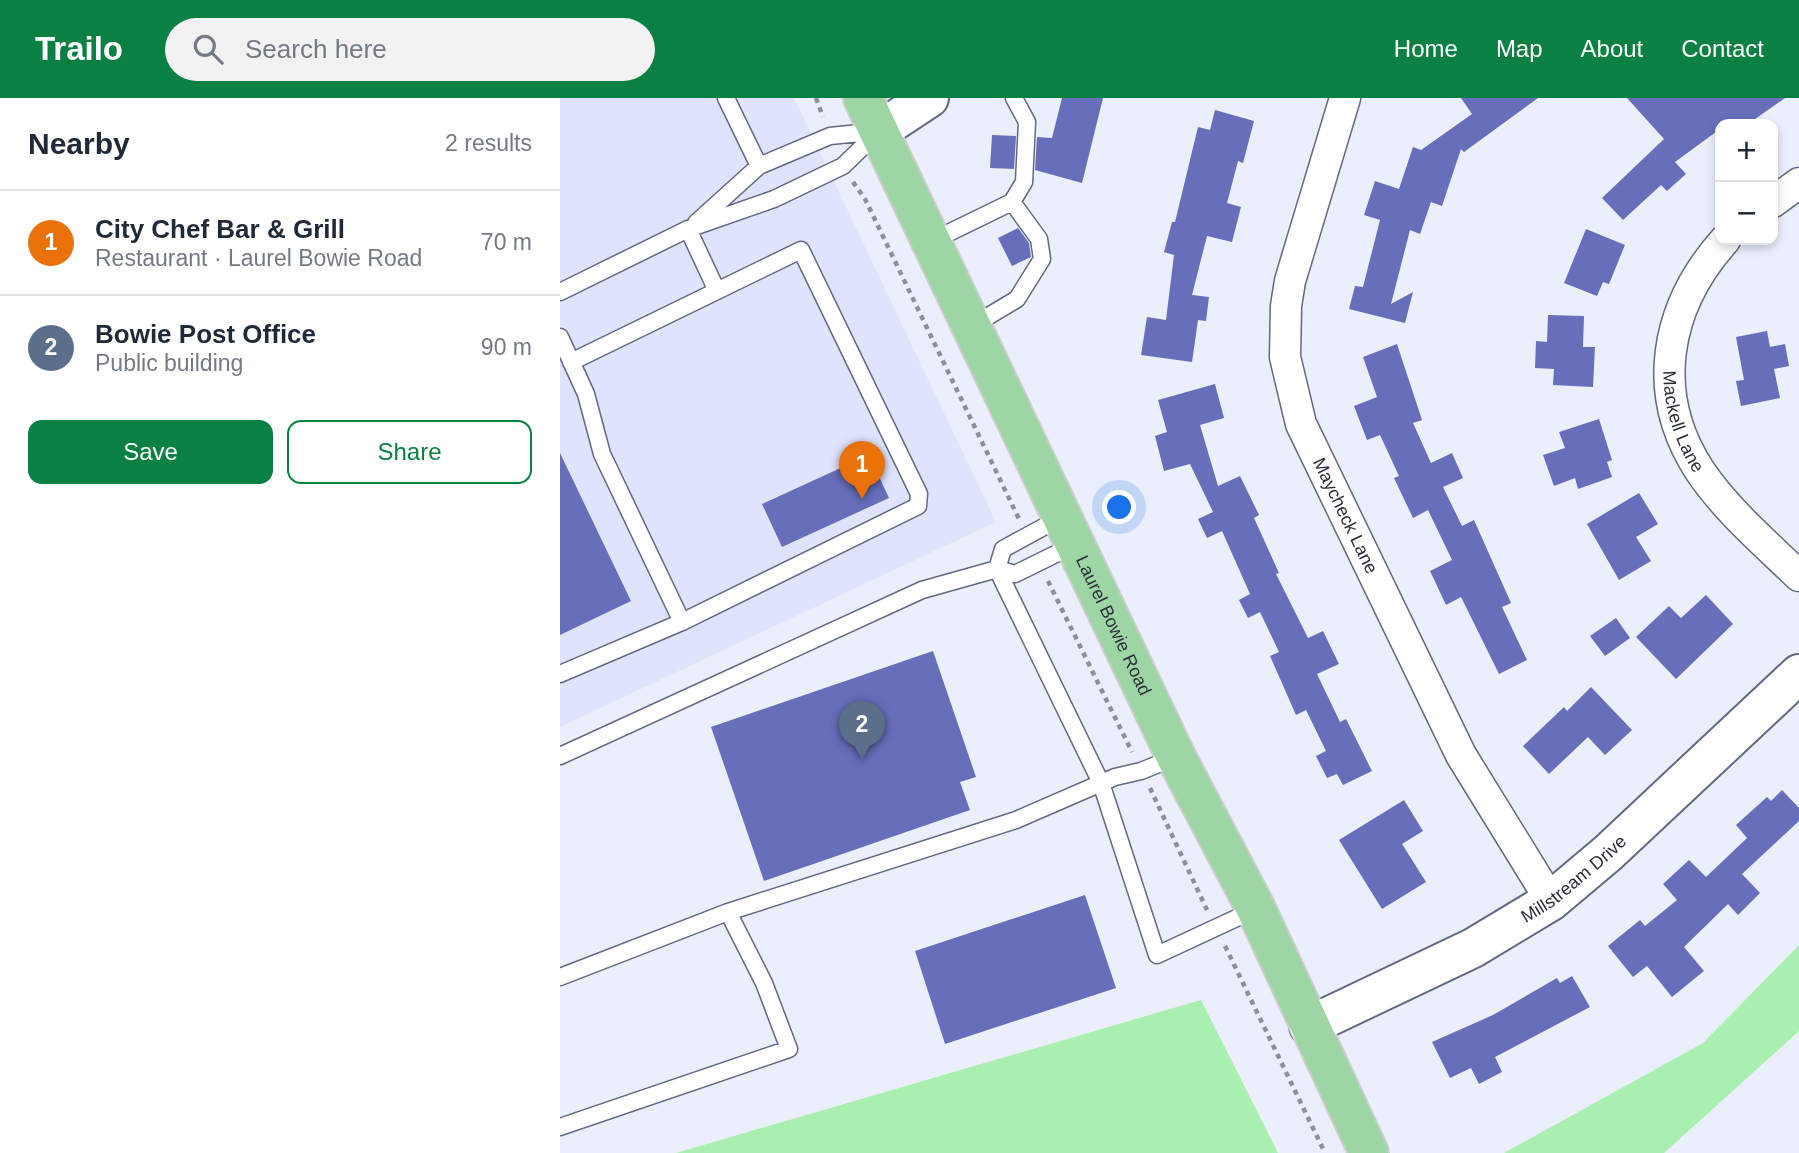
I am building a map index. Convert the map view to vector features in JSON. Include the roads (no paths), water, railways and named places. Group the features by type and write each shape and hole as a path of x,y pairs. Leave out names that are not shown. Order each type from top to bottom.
{"main road":[{"name":"Laurel Bowie Road","path":"871,115 1176,757 1256,909 1369,1153"}],"street":[{"path":"871,115 929,98"},
{"name":"Maycheck Lane","path":"1345,98 1290,281 1284,331 1285,357 1294,402 1301,424 1443,721 1486,799 1551,901"},
{"path":"1778,198 1799,183"},
{"name":"Mackell Lane","path":"1721,245 1692,282 1677,320 1669,366 1673,409 1689,452 1715,490 1799,576"},
{"name":"Millstream Drive","path":"1309,1026 1473,948 1551,901 1608,853 1799,674"}],"lane":[{"path":"726,98 759,166"},
{"path":"932,241 1012,202 1024,182 1027,122 1014,98"},
{"path":"688,229 759,166 830,136 871,115"},
{"path":"560,292 688,229 774,199 843,166 871,115"},
{"path":"972,326 1017,299 1042,258 1039,239 1012,202"},
{"path":"688,229 717,291"},
{"path":"560,674 682,622 918,506 919,494 802,250 571,362"},
{"path":"560,337 586,394 601,454 682,622"},
{"path":"1069,530 1027,536 1003,549 997,569 1101,783 1157,956 1256,909"},
{"path":"560,756 922,590 997,569 1016,573 1040,563 1069,530"},
{"path":"560,977 728,912 1016,820 1101,783 1176,757"},
{"path":"560,1127 789,1049 764,983 728,912"}],"place":[{"name":"City Chef Bar & Grill","path":"862,499"},
{"name":"Bowie Post Office","path":"862,759"}]}
